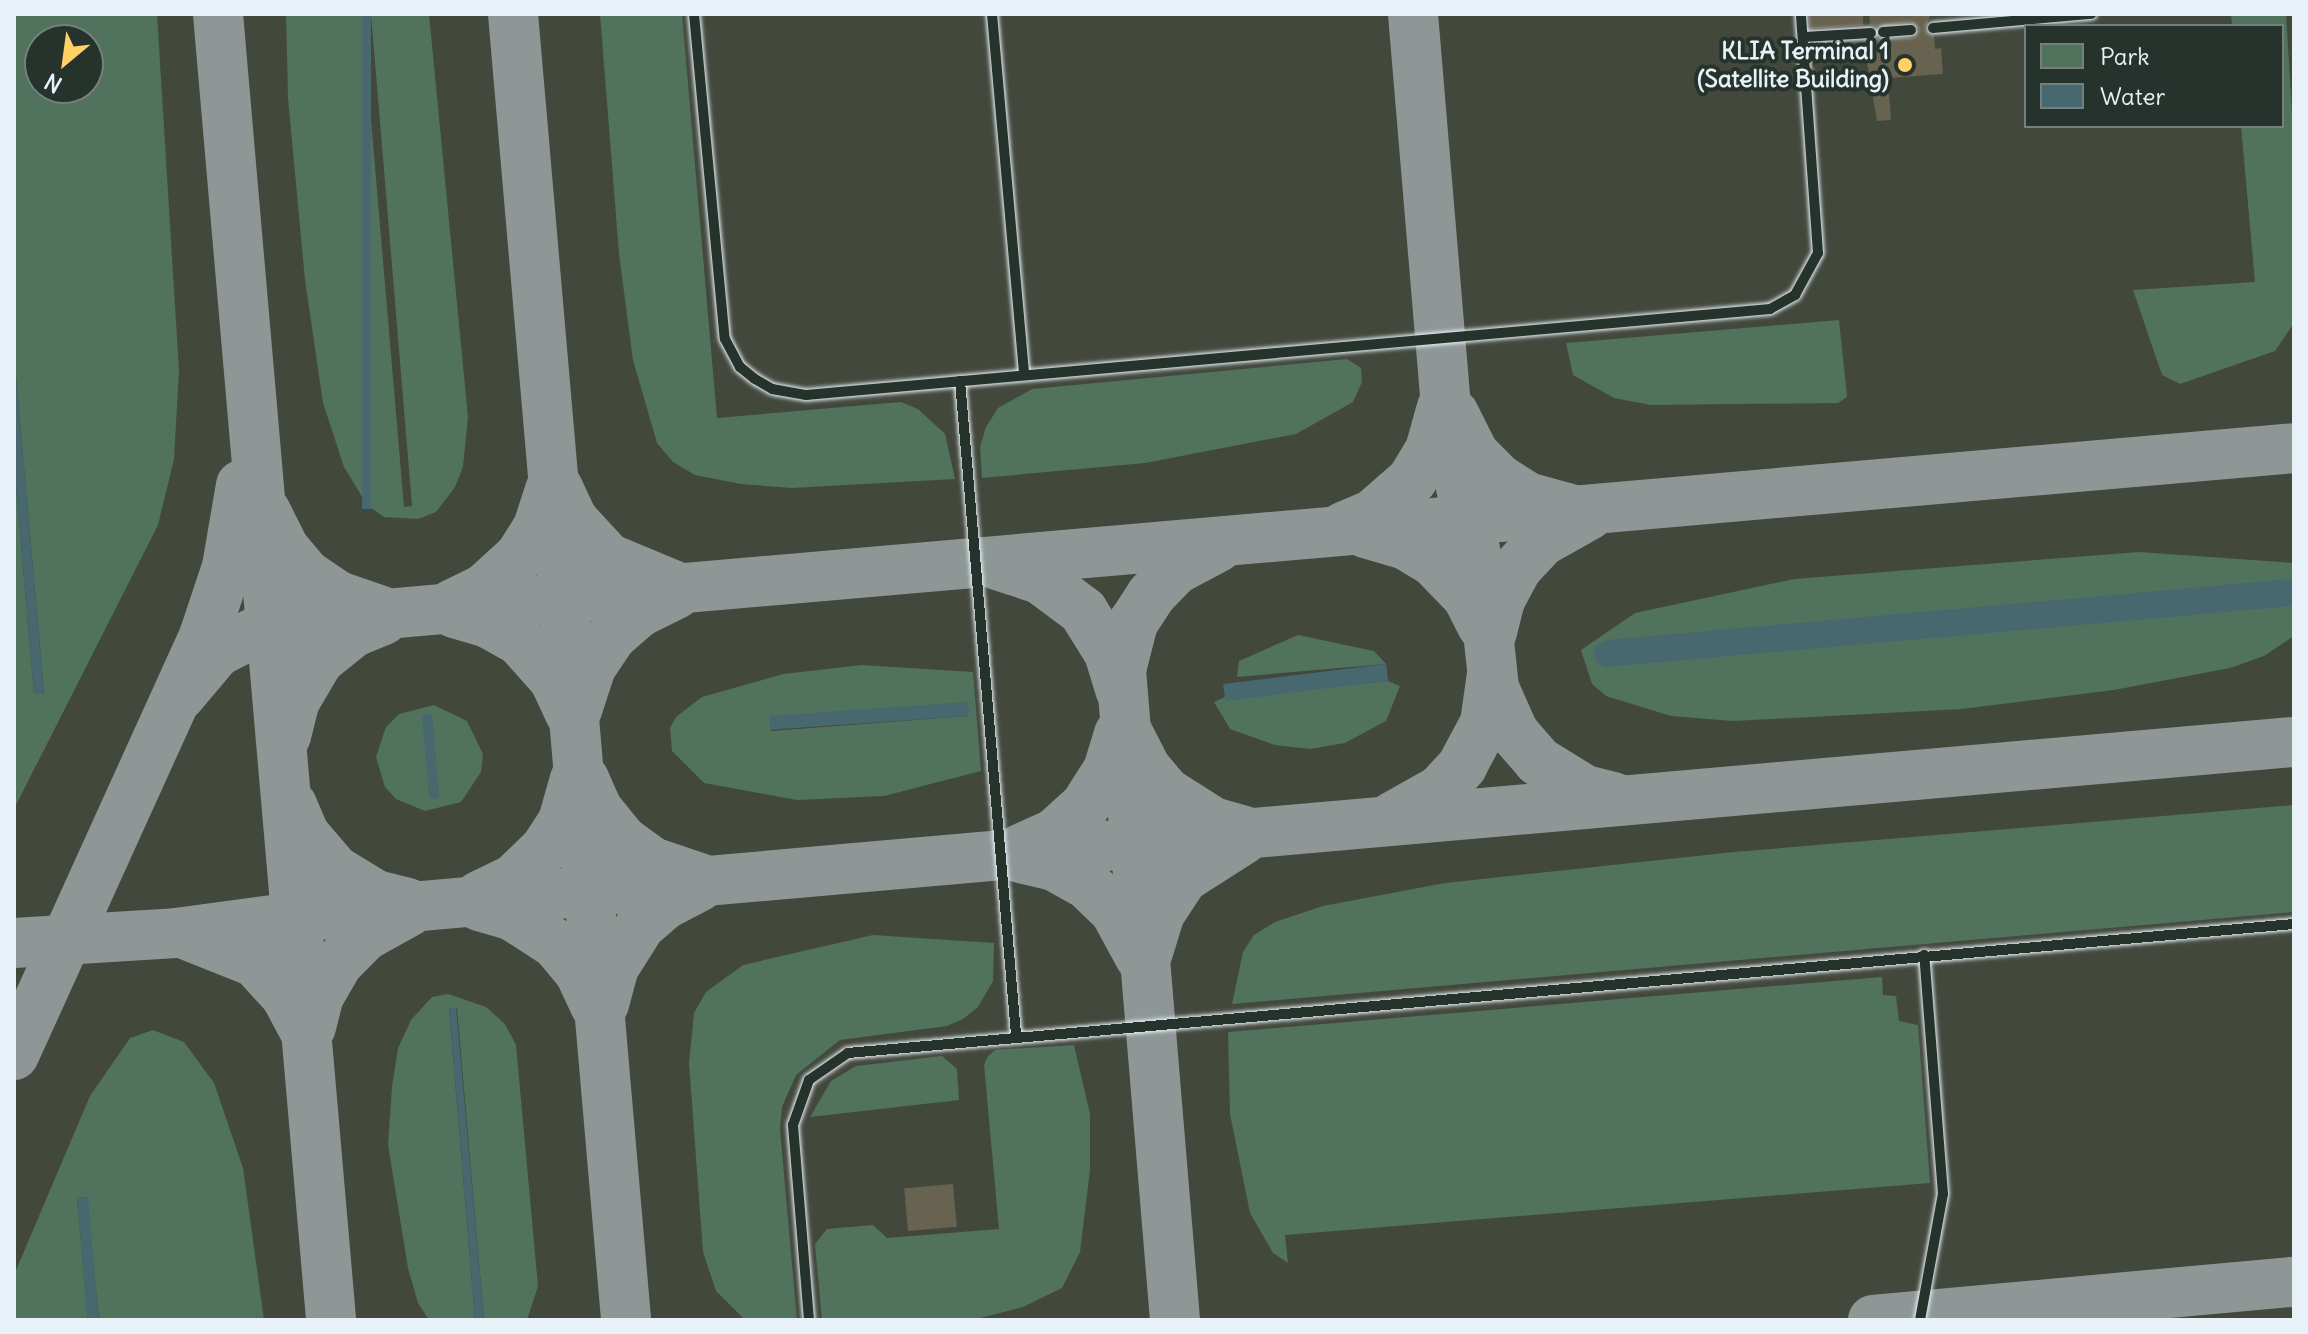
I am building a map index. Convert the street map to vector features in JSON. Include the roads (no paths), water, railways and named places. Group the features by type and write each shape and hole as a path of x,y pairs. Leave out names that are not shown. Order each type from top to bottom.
{"lane":[{"path":"694,14 721,324 740,367 772,389 806,395 1753,313 1783,303 1805,283 1818,253 1801,14"},
{"path":"992,14 1024,375"},
{"path":"1933,28 1998,18 2091,14"},
{"path":"1804,37 1911,30"},
{"path":"960,381 1016,1034"},
{"path":"809,1320 793,1125 809,1080 833,1059 870,1048 2294,924"},
{"path":"1920,1320 1943,1194 1924,955"}],"water":[{"path":"362,14 371,14 371,509 362,509"},
{"path":"14,354 44,694 34,694 14,463"},
{"path":"2292,579 2294,606 1605,667 1596,662 1594,647 1607,640"},
{"path":"1386,664 1388,681 1225,701 1223,684"},
{"path":"968,702 969,716 770,730 769,716"},
{"path":"432,714 439,798 429,799 422,715"},
{"path":"456,1007 484,1320 475,1320 449,1008"},
{"path":"88,1197 99,1320 88,1320 77,1198"}],"place":[{"name":"KLIA Terminal 1 (Satellite Building)","path":"1905,65"}]}
